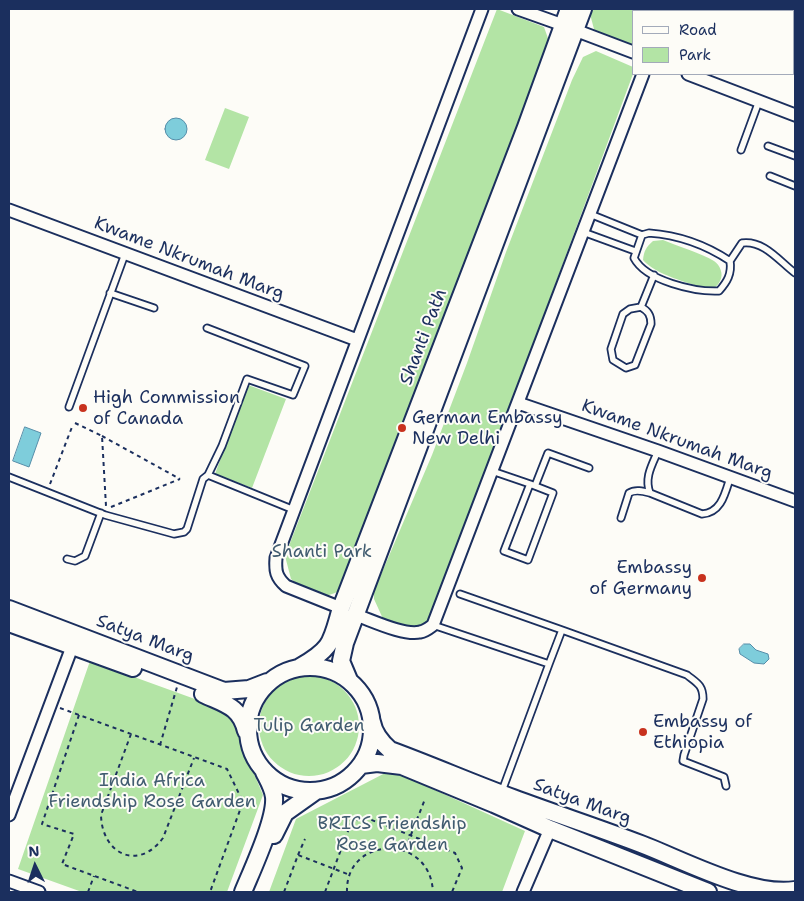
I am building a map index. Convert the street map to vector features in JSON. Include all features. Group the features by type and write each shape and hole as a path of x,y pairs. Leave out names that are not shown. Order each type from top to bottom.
{"main road":[{"name":"Shanti Path","path":"569,9 569,28"},
{"name":"Shanti Path","path":"300,667 314,659 328,646 348,611 522,136 569,28 583,9"},
{"name":"Satya Marg","path":"9,609 224,692 249,689 269,681"},
{"name":"Shanti Path","path":"348,611 341,662 348,680"},
{"name":"Satya Marg","path":"9,623 178,684 229,705 239,713 248,738"},
{"path":"243,892 271,820 274,805 273,791 264,771 252,752 248,738 248,717 256,697 269,681 284,672 300,667 313,666 326,668 338,673 360,691 368,706 372,722 370,744 361,764 346,780 316,791 306,791 288,787 271,778 264,771"},
{"name":"Satya Marg","path":"372,722 381,742 390,750 501,794 644,845 728,878 764,890 795,891"},
{"name":"Satya Marg","path":"361,764 377,763 402,766 550,829 708,892"},
{"path":"252,892 269,847 285,813 316,791"}],"street":[{"path":"482,9 276,558 275,570 278,579 286,586 404,632 418,633 427,630 433,624 643,75"},
{"path":"518,9 632,52"},
{"path":"691,75 795,115"},
{"name":"Kwame Nkrumah Marg","path":"9,210 357,340"},
{"name":"Kwame Nkrumah Marg","path":"518,403 795,501"},
{"path":"9,815 72,647"},
{"path":"523,892 550,829"},
{"path":"9,881 39,892"}],"lane":[{"path":"741,150 759,101"},
{"path":"768,146 795,156"},
{"path":"770,176 795,186"},
{"path":"590,214 642,235"},
{"path":"583,232 635,251"},
{"path":"730,261 717,252 669,234 648,232 642,235 634,258 637,265 654,276 685,288 706,292 719,291 729,280 730,261 742,243 751,242 761,245 795,273"},
{"path":"69,407 125,254"},
{"path":"641,307 654,276"},
{"path":"110,294 154,308"},
{"path":"641,307 647,311 651,318 651,324 635,365 626,368 612,360 611,349 624,314 630,309 641,307"},
{"path":"9,477 101,513 174,534 184,532 187,529 203,479 208,475 222,446 247,379 294,395 305,366 207,328"},
{"path":"650,493 647,485 648,476 658,451"},
{"path":"492,471 533,485 553,493 528,560 504,552 533,485 548,452 589,468"},
{"path":"208,475 294,510"},
{"path":"621,518 629,493 632,491 650,493 702,514 709,514 716,510 725,495 730,478"},
{"path":"68,559 75,561 85,556 101,513"},
{"path":"460,594 687,674 703,690 703,699 684,755 684,761 718,773 724,777 726,786"},
{"path":"433,624 549,664"},
{"path":"501,794 562,630"}],"path":[{"path":"75,423 102,436 180,479 107,509 102,436"},
{"path":"46,493 72,427"},
{"path":"160,744 178,684"},
{"path":"51,704 227,769 243,802 210,892"},
{"path":"79,715 42,824 74,834 62,864 138,892"},
{"path":"131,734 101,816 101,825 105,838 111,846 122,854 134,856 147,854 160,844 194,757"},
{"path":"405,850 425,799"},
{"path":"325,892 351,823 364,817 455,853 462,868 452,892"},
{"path":"284,892 304,839"},
{"path":"347,892 350,875 356,864 368,853 384,848 393,848 405,850 416,857 428,869 433,892"},
{"path":"298,856 350,875"},
{"path":"88,892 94,876"}],"green space":[{"name":"Shanti Park","path":"497,9 544,27 550,44 343,588 326,596 309,594 291,579 285,556"},
{"path":"592,9 657,9 632,10 632,47 595,33 590,14"},
{"name":"Shanti Park","path":"596,51 632,67 633,75 430,623 411,628 396,626 384,621 374,599 374,591 432,455 506,252 572,80 583,57"},
{"path":"225,108 249,117 229,169 205,160"},
{"path":"663,240 714,261 720,267 721,273 718,285 708,289 673,278 656,270 643,260 646,249 653,241"},
{"path":"248,385 286,399 252,488 215,474"},
{"name":"India Africa Friendship Rose Garden","path":"90,661 228,711 263,795 227,892 82,892 18,869"},
{"name":"Tulip Garden","path":"309,676 328,679 345,690 356,707 359,726 356,745 345,762 328,773 309,776 290,773 273,762 262,745 259,726 262,707 273,690 290,679"},
{"name":"BRICS Friendship Rose Garden","path":"391,770 525,831 502,892 269,892 296,819"}],"water":[{"path":"176,118 184,121 187,129 184,137 176,140 168,137 165,129 168,121"},
{"path":"25,427 41,433 29,467 13,461"},
{"path":"744,644 750,644 756,650 768,654 769,659 764,664 754,663 740,654 739,649"}],"place":[{"name":"High Commission of Canada","path":"83,408"},
{"name":"German Embassy New Delhi","path":"402,428"},
{"name":"Embassy of Germany","path":"702,578"},
{"name":"Embassy of Ethiopia","path":"643,732"}]}
